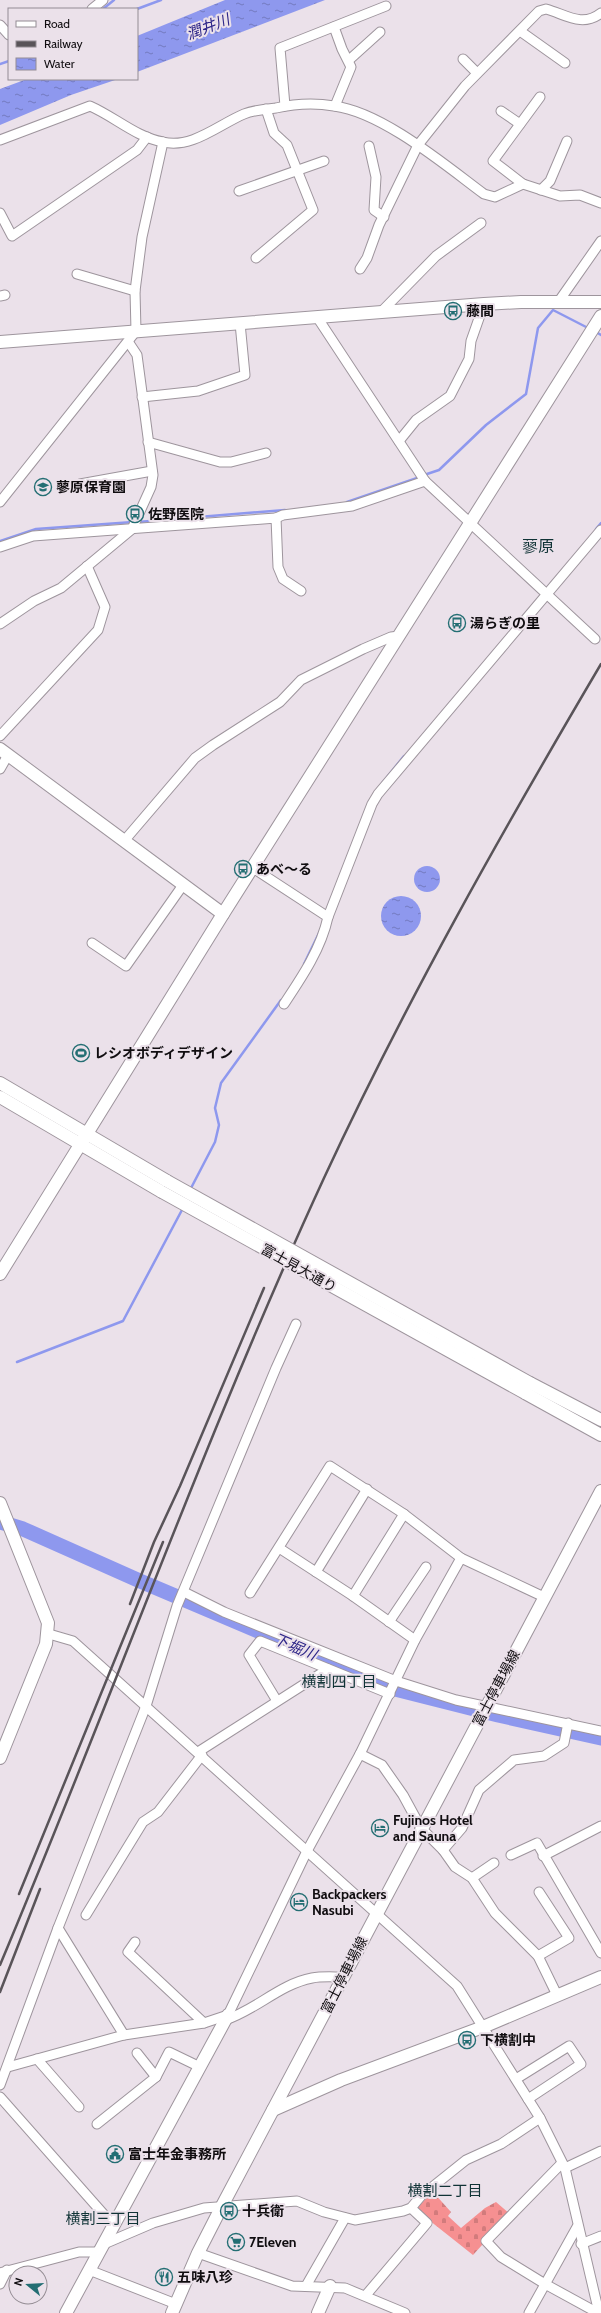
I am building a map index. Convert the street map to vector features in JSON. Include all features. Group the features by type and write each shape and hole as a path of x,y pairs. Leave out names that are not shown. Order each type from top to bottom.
{"street":[{"path":"93,8 103,0"},
{"path":"285,106 280,48 386,6"},
{"path":"360,269 368,258 384,217 418,145 477,73 539,11 546,9 576,20 587,20 601,13"},
{"path":"0,25 8,34"},
{"path":"334,27 342,50 349,60 351,68 335,106"},
{"path":"520,31 565,63"},
{"path":"349,60 380,32"},
{"path":"463,59 477,73"},
{"path":"540,97 493,161 523,184 560,196 580,195 601,203"},
{"path":"0,140 90,106 147,137 163,142 186,142 249,112 285,106 335,106 355,111 418,145 484,194 495,197 523,184"},
{"path":"256,258 313,210 287,145 274,133 266,109"},
{"path":"501,111 520,124"},
{"path":"0,213 12,236 137,150 147,137"},
{"path":"541,190 550,182 567,141"},
{"path":"0,502 129,343 136,331 135,291 142,237 163,142"},
{"path":"369,146 376,178 374,210 384,217"},
{"path":"239,191 324,161"},
{"path":"382,311 436,256 481,223"},
{"path":"559,301 601,241"},
{"path":"77,274 135,291"},
{"path":"0,342 484,304 559,301 601,302"},
{"path":"399,441 416,420 450,396 469,359 471,341 484,304"},
{"path":"0,1274 223,914 601,316"},
{"path":"317,317 423,478 595,640"},
{"path":"142,397 198,391 245,375 240,323"},
{"path":"0,624 34,601 61,588 132,529 151,487 152,471 137,355 129,343"},
{"path":"148,442 220,462 231,462 266,453"},
{"path":"80,484 152,471"},
{"path":"0,547 33,536 276,518 283,515 352,506 423,478"},
{"path":"276,518 278,567 283,579 301,591"},
{"path":"284,1004 307,969 325,932 328,917 372,804 378,794 601,530"},
{"path":"0,736 98,630 105,607 87,566"},
{"path":"124,840 195,758 206,749 280,702 301,680 370,646 391,637 399,636"},
{"path":"0,769 4,752 223,914"},
{"path":"253,868 328,917"},
{"path":"92,943 126,966 183,885"},
{"name":"富士見大通り","path":"0,1083 88,1134 164,1186"},
{"name":"富士見大通り","path":"0,1097 81,1145 164,1186 528,1388 601,1435"},
{"path":"0,2085 8,2067 58,1928 146,1706 177,1606 276,1368 296,1324"},
{"name":"富士見大通り","path":"528,1388 601,1420"},
{"path":"250,1593 330,1466 404,1514 461,1558 544,1597"},
{"path":"316,1572 367,1489"},
{"name":"富士停車場線","path":"174,2308 198,2253 222,2206 375,1914 601,1491"},
{"path":"0,1758 49,1634 48,1623 1,1504"},
{"path":"353,1596 404,1514"},
{"path":"279,1548 353,1596 415,1640"},
{"path":"66,2313 114,2226 198,2066 226,2018 307,1851 360,1754 415,1640 461,1558"},
{"path":"390,1622 426,1567"},
{"path":"184,1592 224,1612 396,1680 456,1700 601,1731"},
{"path":"49,1634 73,1641 200,1754 375,1914 457,1986 540,2118 563,2165 599,2313"},
{"path":"277,1701 249,1655 260,1641 390,1694"},
{"path":"86,1915 143,1822 158,1812 200,1754 277,1701 328,1669"},
{"path":"443,1850 462,1828 479,1790 514,1760 544,1756 564,1743 568,1723"},
{"path":"360,1754 382,1765 403,1794 421,1828 443,1850 456,1867 472,1878 495,1913 538,1956 557,1995"},
{"path":"543,1856 601,1826"},
{"path":"512,1855 537,1843 543,1856 601,1953"},
{"path":"472,1878 494,1863"},
{"path":"538,1956 569,1938 539,1892"},
{"path":"58,1928 124,2035"},
{"path":"135,1942 128,1952 204,2023"},
{"path":"8,2067 124,2035 204,2023 240,2015 296,1983 312,1978 343,1977"},
{"path":"273,2110 341,2080 483,2027 601,1977"},
{"path":"516,2079 569,2046 580,2064 528,2099"},
{"path":"98,2124 156,2077 168,2052 198,2066"},
{"path":"137,2053 156,2077"},
{"path":"37,2059 79,2107"},
{"path":"0,2097 114,2226"},
{"path":"0,2284 3,2272 79,2252 102,2248 153,2223 204,2208 297,2201 345,2218 355,2220 388,2215 411,2208 421,2196 466,2160 501,2144 540,2118"},
{"path":"599,2313 545,2284 501,2257 486,2241 563,2165 601,2151"},
{"path":"366,2295 427,2223 411,2208"},
{"path":"306,2286 345,2218"},
{"path":"529,2313 577,2227"},
{"path":"582,2244 601,2236"},
{"path":"198,2253 281,2283 345,2288 366,2295 405,2313"},
{"path":"89,2270 174,2308"},
{"path":"318,2313 330,2286"}],"green space":[{"path":"433,2192 451,2212 448,2216 461,2228 485,2208 496,2202 510,2214 473,2255 415,2209"}],"water":[{"name":"潤井川","path":"225,0 325,0 138,72 138,36"},
{"path":"24,80 115,80 71,95 0,125 0,89"},
{"path":"427,866 436,870 440,879 436,888 427,892 418,888 414,879 418,870"},
{"path":"405,896 412,899 418,905 421,916 420,924 412,933 405,936 397,936 390,933 382,924 381,912 384,905 393,897"}],"waterway":[{"path":"104,8 114,0"},
{"path":"138,9 161,0"},
{"path":"0,64 8,61"},
{"path":"424,475 439,470 486,425 526,394 538,328 553,310 590,329"},
{"path":"596,332 601,335"},
{"path":"347,502 420,477"},
{"path":"138,522 285,510"},
{"path":"0,541 36,529 133,522"},
{"path":"596,529 601,523"},
{"path":"376,791 404,756"},
{"path":"304,964 320,931"},
{"path":"190,1190 215,1142 219,1125 215,1108 221,1083 281,1000"},
{"path":"17,1362 123,1321 183,1208"},
{"name":"下堀川","path":"0,1522 23,1529 140,1581 395,1689 498,1715 601,1738"}],"railway":[{"path":"0,1965 41,1867 198,1472 280,1275 324,1178 355,1112 456,918 527,790 601,664"},
{"path":"130,1604 154,1542 180,1486 264,1288"},
{"path":"19,1894 163,1542"},
{"path":"0,1992 40,1889"}],"place":[{"name":"藤間","path":"453,311"},
{"name":"蓼原保育園","path":"43,487"},
{"name":"佐野医院","path":"135,514"},
{"name":"湯らぎの里","path":"457,623"},
{"name":"あべ〜る","path":"243,869"},
{"name":"レシオボディデザイン","path":"81,1053"},
{"name":"Fujinos Hotel and Sauna","path":"380,1828"},
{"name":"Backpackers Nasubi","path":"299,1902"},
{"name":"下横割中","path":"467,2040"},
{"name":"富士年金事務所","path":"115,2154"},
{"name":"十兵衛","path":"229,2211"},
{"name":"7Eleven","path":"236,2242"},
{"name":"五味八珍","path":"164,2277"}],"district":[{"name":"蓼原","path":"538,546"},
{"name":"横割四丁目","path":"339,1682"},
{"name":"横割二丁目","path":"445,2191"},
{"name":"横割三丁目","path":"103,2219"}]}
